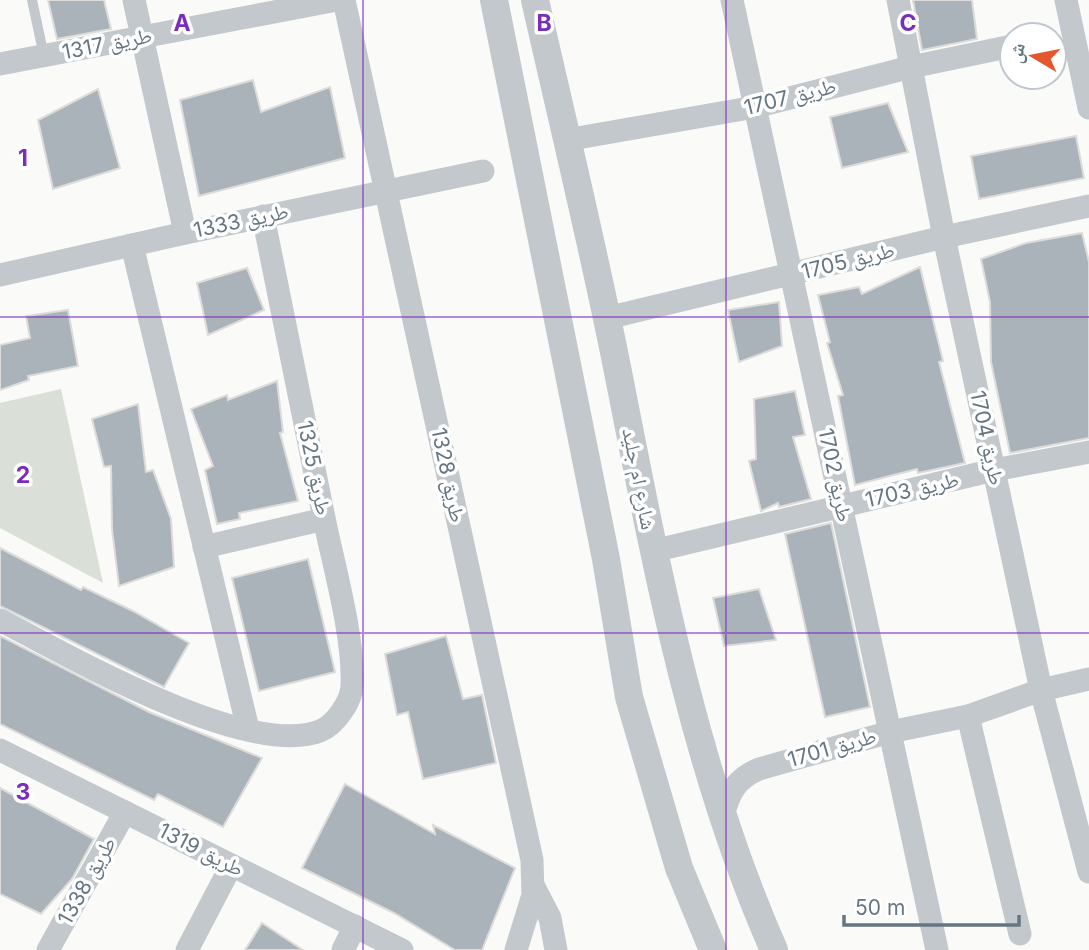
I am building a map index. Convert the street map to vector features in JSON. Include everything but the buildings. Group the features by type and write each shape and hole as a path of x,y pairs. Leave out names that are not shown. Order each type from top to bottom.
{"street":[{"path":"134,0 185,233"},
{"name":"طريق 1317","path":"0,64 337,0"},
{"name":"طريق 1328","path":"344,0 532,860 533,885 529,912 516,950"},
{"path":"494,0 606,559 629,697 679,868 713,950"},
{"name":"شارع ام جليد","path":"535,0 607,318 653,551 688,699 723,816 774,950"},
{"name":"طريق 1702","path":"732,0 937,950"},
{"name":"طريق 1704","path":"898,0 944,237 1041,690 1089,872"},
{"path":"1066,0 1089,108"},
{"name":"طريق 1707","path":"566,140 755,107 911,67 998,49"},
{"name":"طريق 1333","path":"0,275 262,216 484,171"},
{"name":"طريق 1705","path":"607,318 944,237 1089,206"},
{"name":"طريق 1325","path":"248,729 293,737 321,731 338,718 352,688 344,614 262,216"},
{"path":"0,620 137,692 187,712 248,729 132,245"},
{"name":"طريق 1703","path":"653,551 994,470 1089,452"},
{"path":"204,547 324,519"},
{"name":"طريق 1701","path":"723,816 733,786 744,775 890,732 968,716 1041,690 1089,679"},
{"path":"968,716 1020,934"},
{"name":"طريق 1319","path":"0,750 402,950"},
{"name":"طريق 1338","path":"48,950 125,812"},
{"path":"187,950 231,866"},
{"path":"533,885 550,918 556,950"},
{"path":"343,950 355,926"}],"lane":[{"path":"33,0 44,56"}],"shaded area":[{"path":"61,389 103,583 0,528 0,403"}]}
